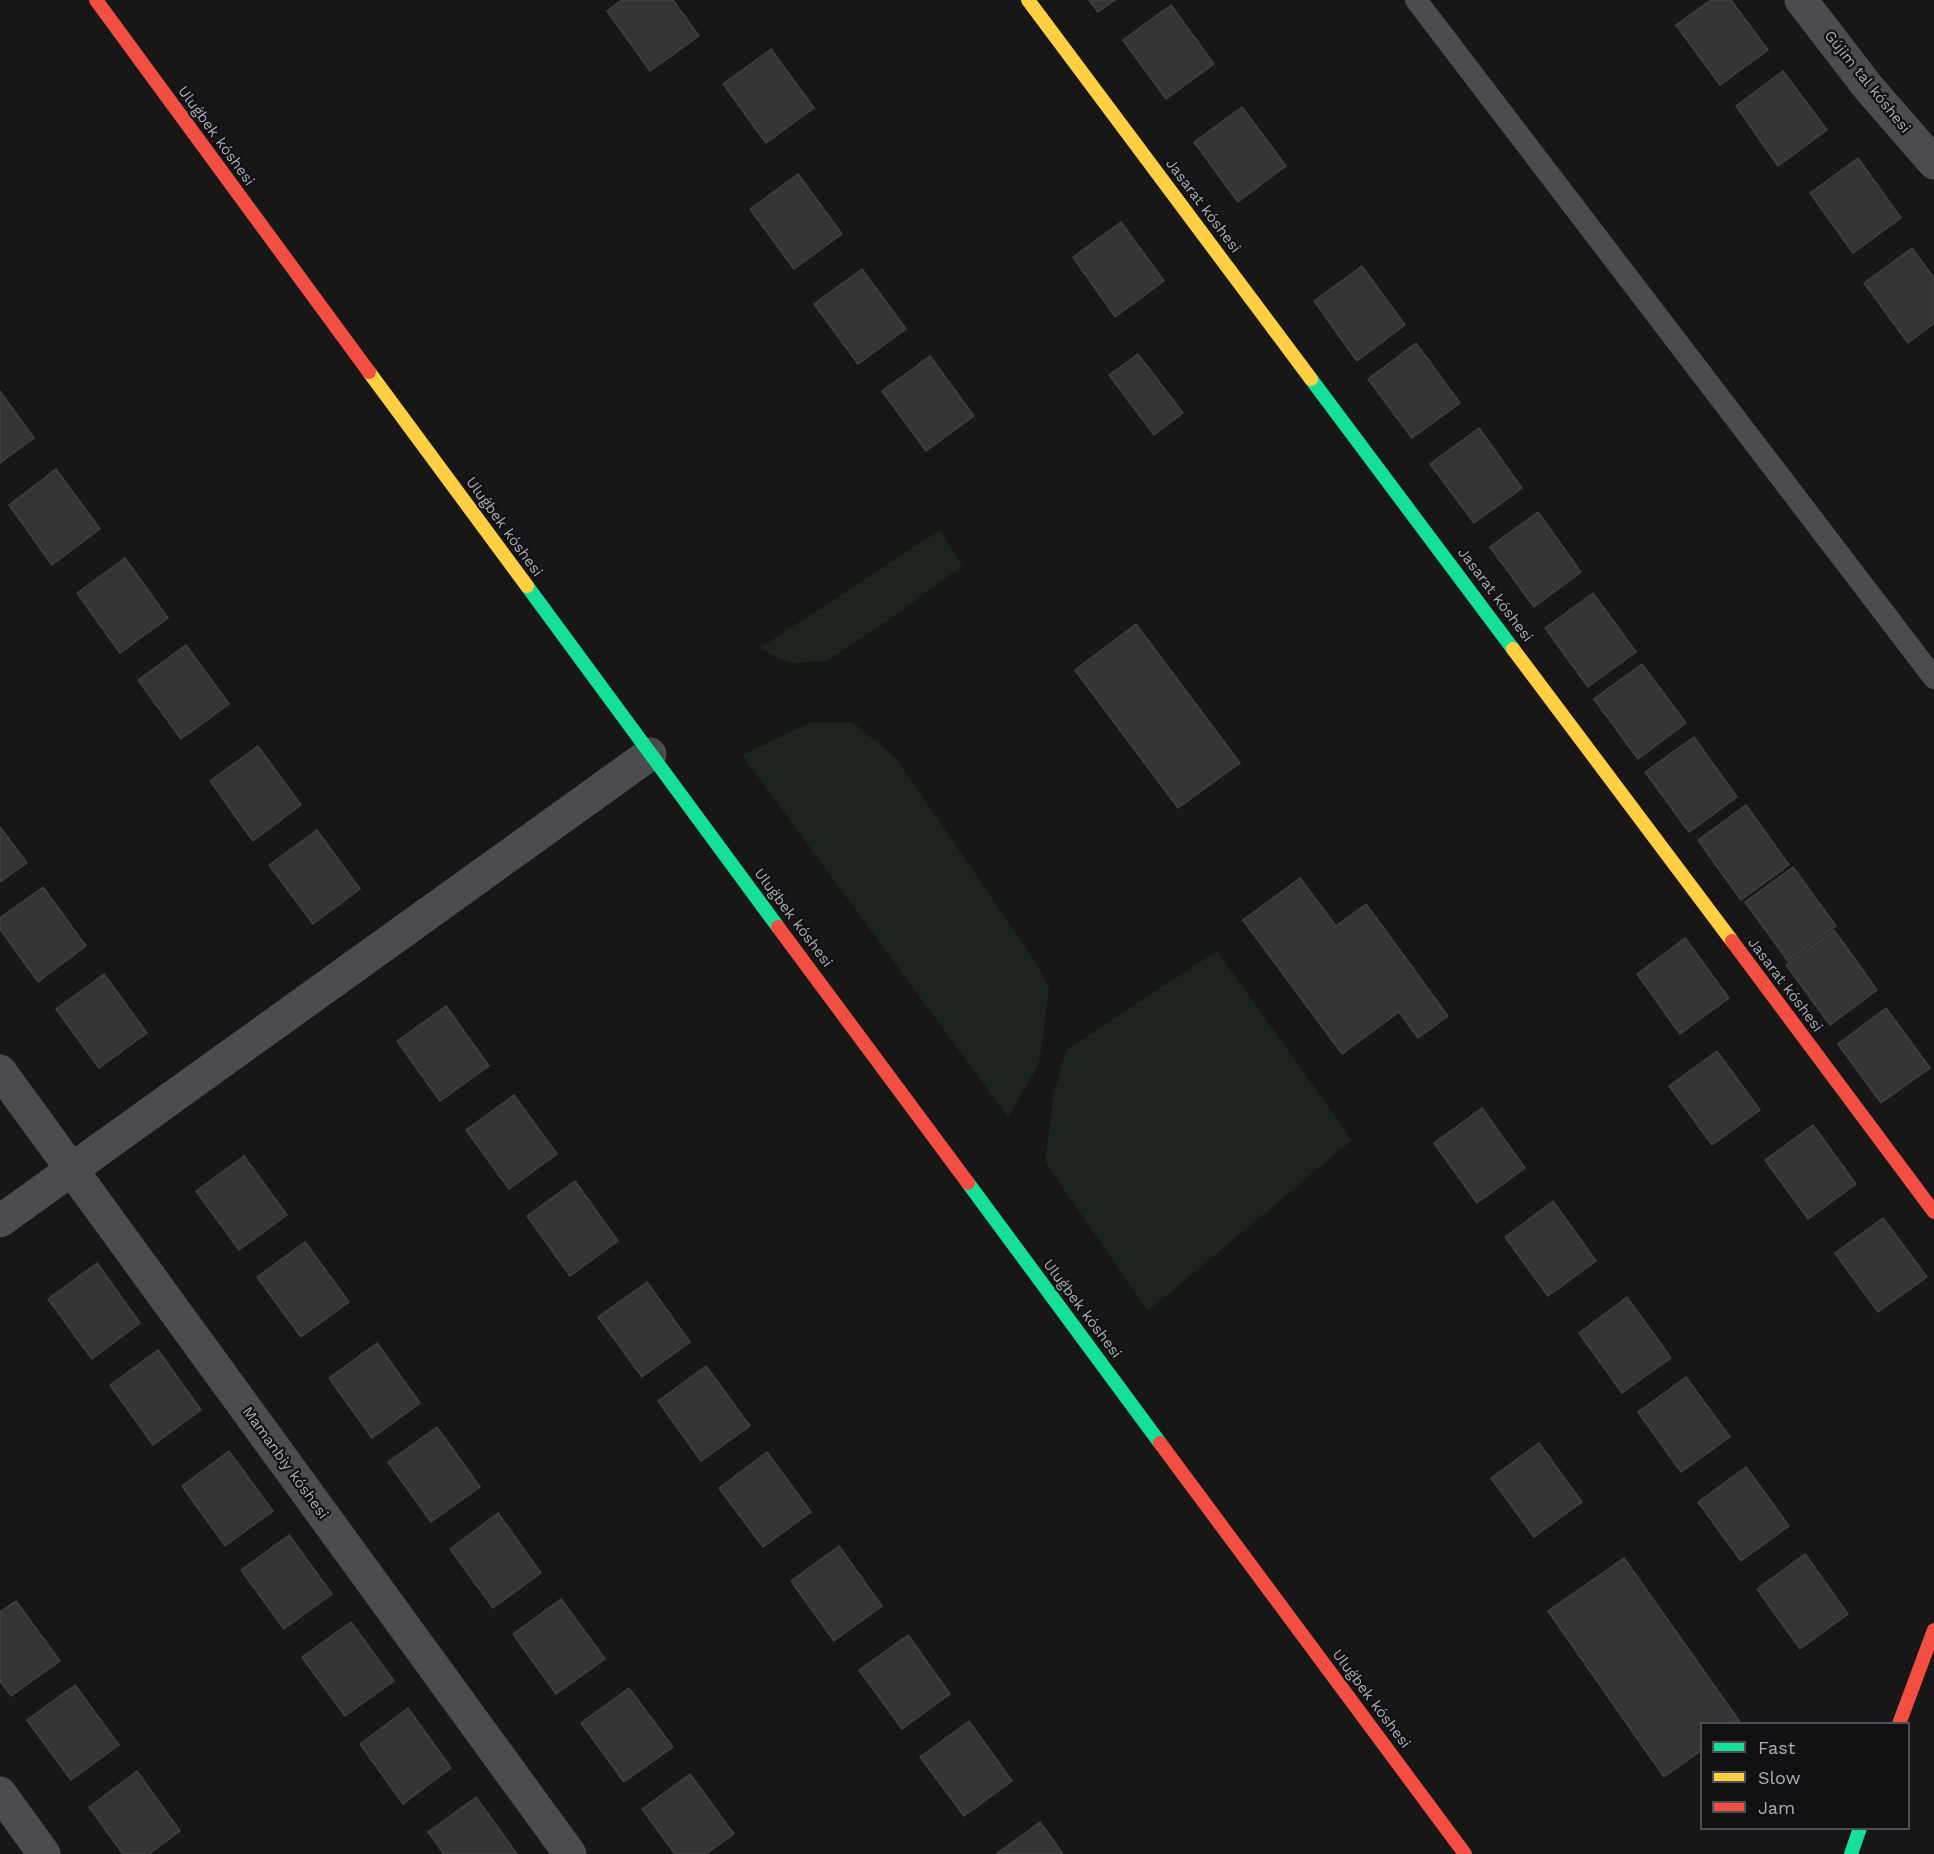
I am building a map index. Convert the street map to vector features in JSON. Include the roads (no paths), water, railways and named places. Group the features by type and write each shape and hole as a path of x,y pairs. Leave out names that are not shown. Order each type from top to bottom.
{"street":[{"name":"Uluǵbek kóshesi","path":"96,0 650,754 1465,1854"},
{"name":"Jasarat kóshesi","path":"1028,0 1934,1212"},
{"name":"Gújim tal kóshesi","path":"1801,0 1868,87 1934,164"},
{"path":"0,1221 650,754"},
{"name":"Mamanbiy kóshesi","path":"0,1071 570,1854"},
{"path":"1900,1722 1934,1630"},
{"path":"0,1793 44,1854"},
{"path":"1851,1854 1859,1830"}],"lane":[{"path":"1416,0 1934,678"}]}
